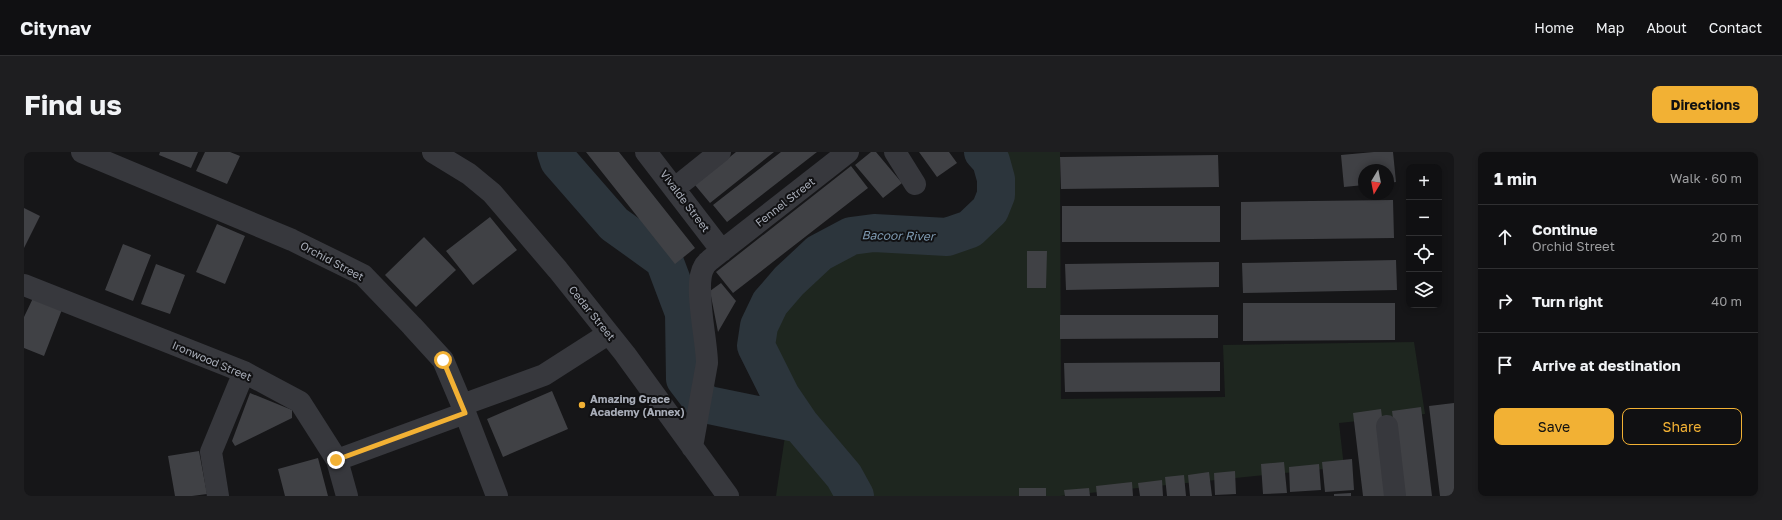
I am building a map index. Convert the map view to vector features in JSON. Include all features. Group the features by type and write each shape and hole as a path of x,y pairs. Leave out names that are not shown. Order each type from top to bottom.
{"street":[{"name":"Orchid Street","path":"82,152 292,240 363,275 443,360 497,496"},
{"name":"Cedar Street","path":"433,152 468,174 492,193 558,270 608,334 728,496"},
{"name":"Vivalde Street","path":"646,152 722,251"},
{"path":"675,188 720,152"},
{"name":"Fennel Street","path":"692,447 704,387 707,349 703,323 700,281 703,267 848,152"},
{"path":"895,152 915,184"},
{"name":"Ironwood Street","path":"24,284 244,372 300,402 336,460 347,496"},
{"path":"336,460 544,375 608,334"},
{"path":"218,496 211,452 244,372"},
{"path":"1387,426 1395,496"}],"shaded area":[{"path":"964,152 1060,152 1061,399 1225,397 1223,345 1414,342 1425,414 1339,423 1344,467 1060,496 776,496 787,423 761,370 753,342 754,315 764,294 816,244 845,226 872,223 939,227 967,220 981,209 984,184 980,172"}],"building":[{"path":"160,152 198,152 191,168 159,155"},
{"path":"205,152 230,152 240,156 227,184 196,171"},
{"path":"586,152 619,152 695,248 675,264"},
{"path":"736,152 774,152 710,203 695,185"},
{"path":"781,152 817,152 727,222 713,205"},
{"path":"871,152 876,152 902,183 883,198 855,165"},
{"path":"919,152 949,152 957,163 937,177"},
{"path":"1393,152 1396,182 1394,182 1394,164 1358,164 1358,186 1344,187 1341,155"},
{"path":"1218,155 1219,187 1061,189 1060,157"},
{"path":"851,166 868,188 733,293 716,272"},
{"path":"1393,200 1394,238 1241,240 1241,202"},
{"path":"1062,206 1220,206 1220,242 1062,242"},
{"path":"24,208 40,216 24,248"},
{"path":"490,217 517,250 473,285 446,251"},
{"path":"217,224 245,236 225,284 196,272"},
{"path":"424,237 456,270 416,307 385,275"},
{"path":"123,244 151,255 133,301 105,290"},
{"path":"1027,251 1047,251 1046,288 1027,288"},
{"path":"1396,260 1397,290 1243,293 1242,263"},
{"path":"1219,262 1219,287 1066,290 1065,264"},
{"path":"156,264 185,275 170,314 141,304"},
{"path":"721,283 736,301 718,332 710,291"},
{"path":"35,294 63,307 44,356 24,348 24,317"},
{"path":"1243,303 1395,303 1395,340 1243,341"},
{"path":"1060,315 1218,315 1218,338 1060,339"},
{"path":"1220,362 1220,391 1065,392 1064,363"},
{"path":"552,391 568,429 503,457 487,419"},
{"path":"250,393 292,410 292,418 235,446 232,441"},
{"path":"1454,403 1454,496 1440,496 1429,406"},
{"path":"1421,407 1432,496 1403,496 1392,411"},
{"path":"1381,409 1392,496 1363,496 1353,413"},
{"path":"199,451 207,494 175,496 168,456"},
{"path":"318,458 328,496 285,496 278,469"},
{"path":"1352,459 1354,490 1325,492 1322,462"},
{"path":"1284,462 1287,493 1263,494 1261,464"},
{"path":"1319,464 1321,490 1290,492 1289,467"},
{"path":"1235,471 1236,494 1215,495 1214,473"},
{"path":"1209,472 1212,496 1190,496 1188,475"},
{"path":"1184,475 1186,496 1167,496 1165,477"},
{"path":"1162,480 1163,496 1140,496 1138,483"},
{"path":"1132,482 1133,496 1097,496 1096,486"},
{"path":"1019,488 1046,488 1046,496 1019,496"},
{"path":"1089,488 1090,496 1065,496 1064,490"},
{"path":"1351,493 1351,496 1334,496 1334,494"}],"waterway":[{"path":"556,152 559,161 614,224 664,260 684,313 685,379 704,404 800,424"},
{"name":"Bacoor River","path":"855,496 844,476 800,424 781,396 756,346 759,326 770,303 789,281 819,253 851,236 874,233 947,237 970,229 990,210 996,195 996,179 991,161 983,152"}],"place":[{"name":"Amazing Grace Academy (Annex)","path":"582,405"}],"route":[{"path":"336,460 465,413 443,360"}]}
